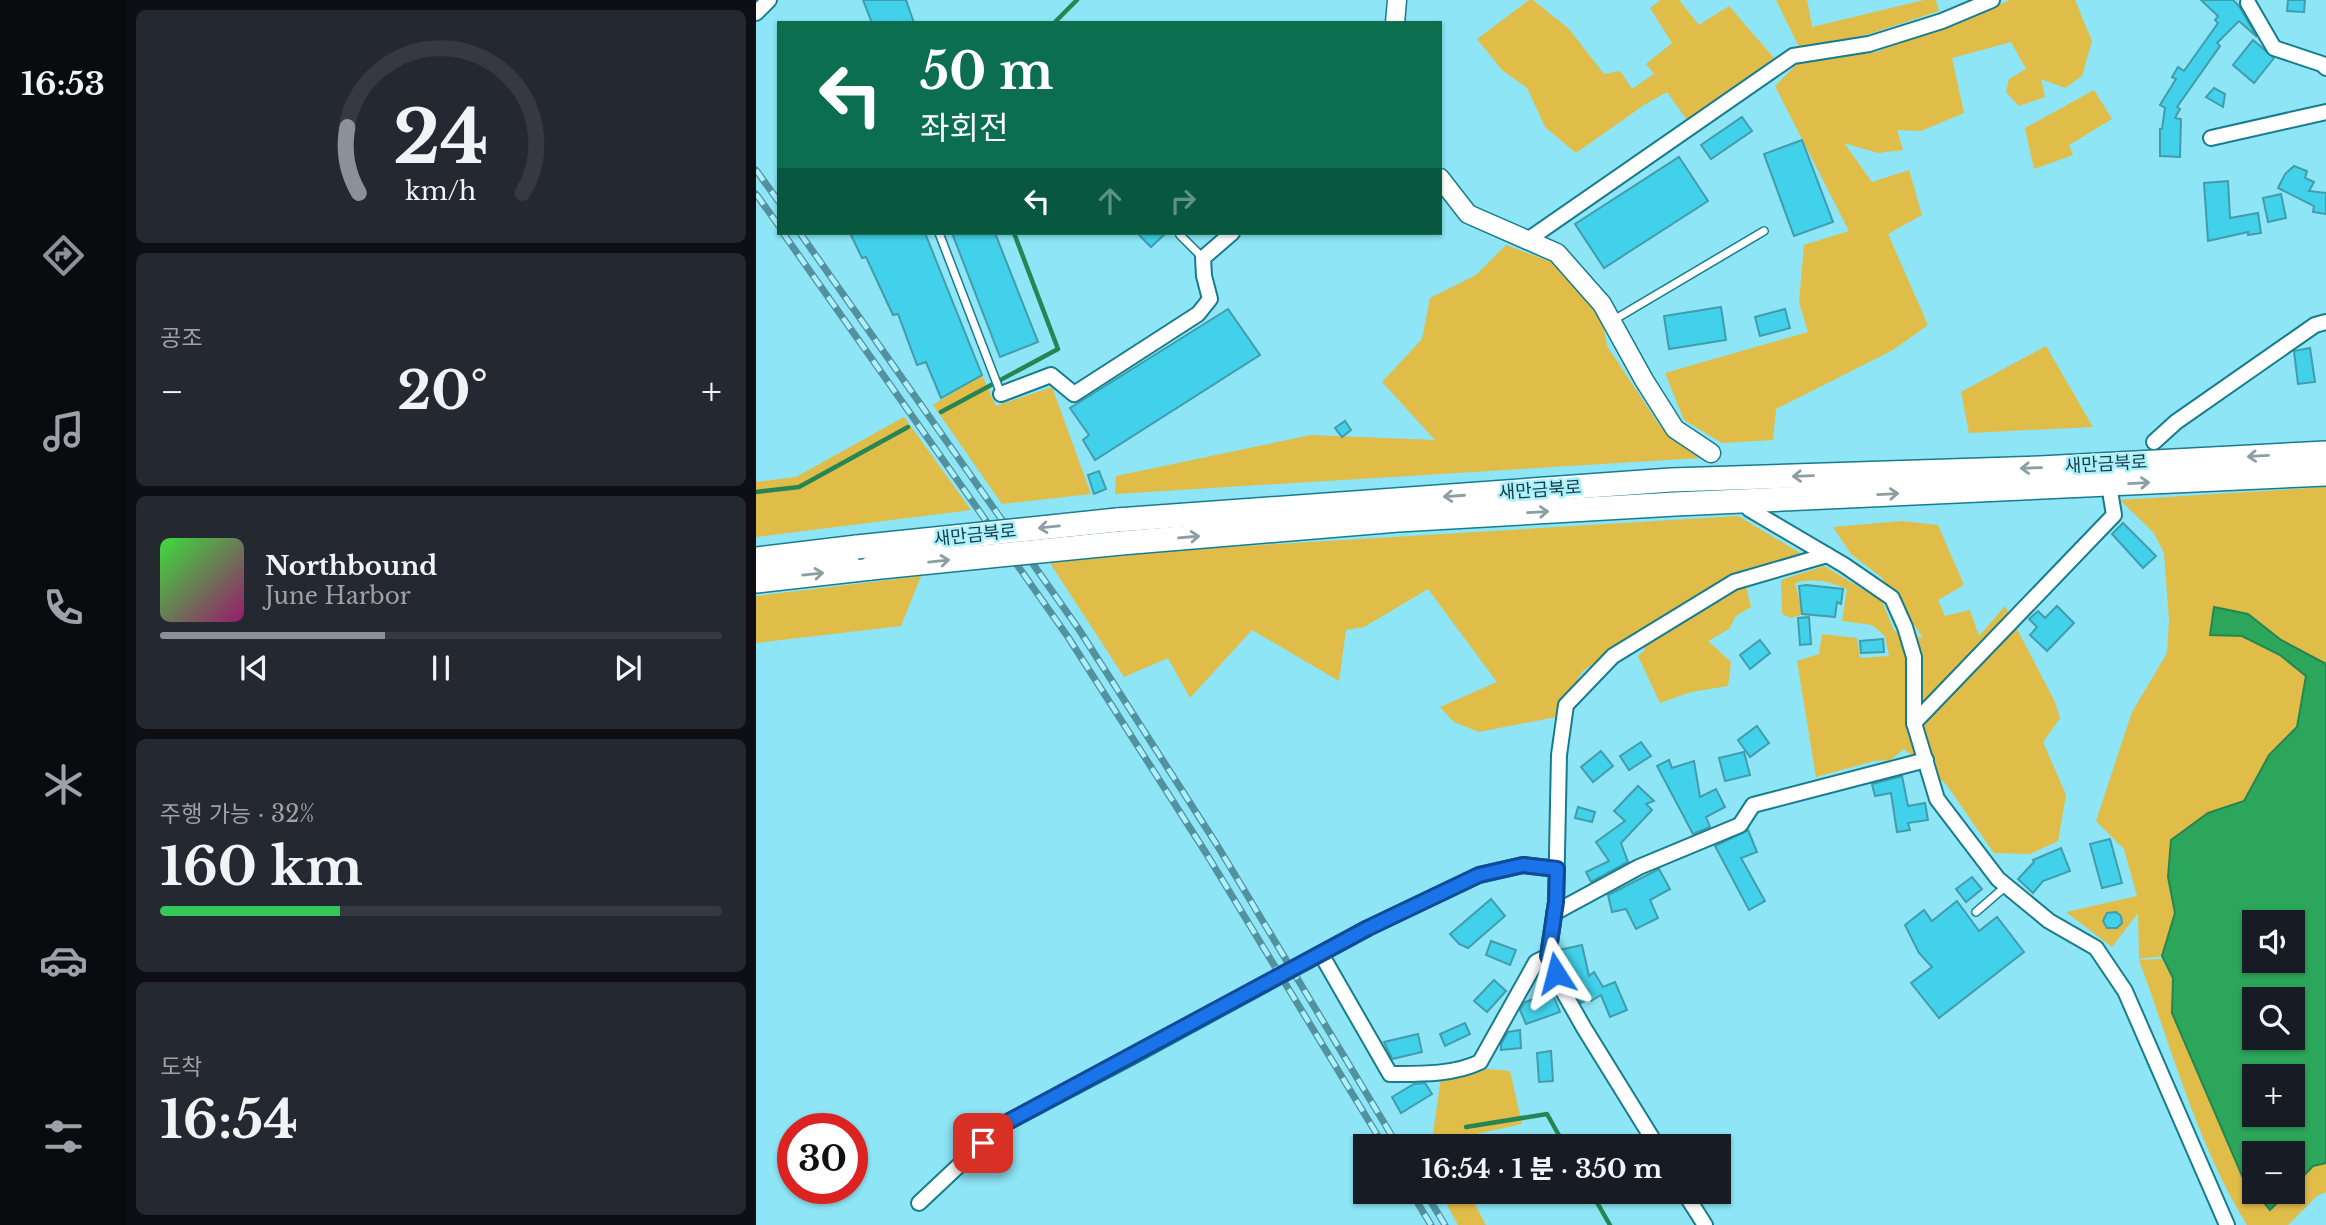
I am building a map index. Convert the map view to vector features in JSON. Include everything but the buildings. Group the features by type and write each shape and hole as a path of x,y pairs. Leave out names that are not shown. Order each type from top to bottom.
{"highway":[{"name":"새만금북로","path":"756,559 1116,520 1671,480 2040,468 2326,453"},
{"name":"새만금북로","path":"756,580 1121,542 1398,520 1675,504 2326,474"}],"street":[{"path":"756,13 769,0"},
{"path":"1395,21 1397,0"},
{"path":"1529,239 1793,56 1869,44 1942,22 1992,0"},
{"path":"2248,3 2274,48 2322,64 2326,68"},
{"path":"2211,138 2326,113"},
{"path":"1442,181 1468,214 1557,253 1602,304 1675,429 1711,453"},
{"path":"1000,391 1051,375 1074,394 1198,314 1210,299 1203,258 1230,235"},
{"path":"2154,442 2176,422 2315,325 2326,322"},
{"path":"1914,723 2114,515 2111,496"},
{"path":"1749,509 1827,555 1892,598 1905,627 1913,657 1914,723 1937,799 1998,878 2049,921 2096,948 2125,991 2227,1225"},
{"path":"1650,1134 1584,1028 1563,991 1548,956 1557,869 1559,755 1566,705 1613,656 1734,582 1827,555"},
{"path":"1554,913 1639,867 1740,825 1753,805 1926,760"},
{"path":"919,1203 1002,1125 1368,928 1479,875 1523,865 1557,869"},
{"path":"1321,954 1390,1074 1429,1074 1468,1067 1480,1062 1536,962 1548,956"},
{"path":"1691,1204 1704,1225"}],"lane":[{"path":"1612,321 1764,231"},
{"path":"940,235 1000,391"},
{"path":"1180,235 1203,258"},
{"path":"1976,912 2007,886"}],"shaded area":[{"path":"1529,0 1533,0 1569,29 1604,74 1620,71 1632,89 1654,74 1646,64 1672,43 1650,8 1661,0 1679,0 1699,25 1729,6 1774,58 1687,120 1667,92 1576,153 1545,127 1527,88 1502,70 1477,39"},
{"path":"1776,0 1807,0 1812,27 1924,0 1936,0 1939,11 1866,35 1799,47"},
{"path":"2010,0 2075,0 2092,41 2082,76 2065,88 2041,79 2045,97 2019,106 2006,92 2009,79 2026,69 2011,42 1952,58 1964,113 1921,131 1897,130 1903,150 1878,153 1844,143 1872,182 1909,170 1922,215 1888,234 1928,325 1893,350 1776,409 1773,440 1722,443 1684,420 1665,373 1808,332 1799,302 1804,245 1849,231 1775,86 1798,63 1876,52"},
{"path":"2094,90 2112,119 2069,145 2073,155 2034,169 2025,128"},
{"path":"1506,245 1557,264 1602,319 1607,346 1660,426 1700,458 1115,494 1116,476 1311,435 1435,440 1382,382 1422,339 1430,298 1476,275"},
{"path":"2046,346 2093,427 1969,433 1961,392"},
{"path":"982,375 996,406 1052,387 1091,494 1002,504 933,405"},
{"path":"904,417 971,510 756,537 756,482 796,477"},
{"path":"2326,487 2326,664 2281,640 2248,614 2214,608 2211,635 2241,635 2280,655 2306,676 2297,727 2269,755 2244,801 2208,813 2168,877 2175,913 2162,956 2139,959 2138,913 2112,947 2066,912 2137,896 2124,849 2096,821 2132,712 2167,653 2169,620 2164,553 2154,533 2120,500"},
{"path":"1738,516 1802,554 1742,570 1751,607 1736,616 1729,629 1708,641 1731,662 1728,686 1691,692 1660,703 1638,656 1645,650 1638,630 1582,672 1556,717 1479,732 1454,722 1440,707 1497,682 1428,589 1364,627 1346,630 1339,681 1252,630 1190,698 1168,658 1124,677 1050,563 1195,549"},
{"path":"1902,521 1938,525 1964,585 1938,600 1945,616 1970,610 1979,636 2005,606 2055,702 2060,718 2043,742 2066,795 2058,841 2030,854 1994,853 1946,784 1904,749 1890,760 1874,761 1816,777 1797,661 1819,654 1822,634 1857,638 1860,658 1889,656 1885,636 1872,625 1842,621 1847,589 1821,581 1795,583 1800,603 1807,602 1806,613 1791,618 1782,614 1781,580 1824,566 1882,601 1894,631 1923,638 1881,577 1851,554 1833,527"},
{"path":"921,576 901,626 756,643 756,596"},
{"path":"2214,607 2248,614 2281,640 2326,664 2326,1163 2313,1166 2305,1174 2305,1141 2242,1141 2242,1176 2172,1013 2173,978 2162,956 2175,913 2168,877 2171,840 2208,813 2244,801 2269,755 2297,727 2306,676 2280,655 2242,636 2210,635"},
{"path":"2162,959 2173,978 2172,1013 2242,1176 2242,1204 2266,1204 2271,1210 2277,1204 2305,1204 2305,1174 2313,1166 2326,1163 2326,1192 2317,1196 2288,1225 2247,1225 2229,1194 2200,1129 2139,960"},
{"path":"1488,1069 1510,1071 1522,1124 1476,1134 1434,1134 1441,1078"},
{"path":"1447,1204 1475,1204 1486,1225 1458,1225"},
{"path":"2265,1204 2276,1204 2270,1210"}],"waterway":[{"path":"1056,21 1077,0"},
{"path":"941,412 1058,349 1015,235"},
{"path":"756,492 799,487 908,427"},
{"path":"1466,1127 1547,1114 1558,1134"},
{"path":"1598,1204 1610,1225"}],"railway":[{"path":"756,170 777,199"},
{"path":"756,194 777,223"},
{"path":"784,235 1068,637 1206,853 1377,1134"},
{"path":"801,235 1078,628 1217,845 1391,1134"},
{"path":"1418,1204 1431,1225"},
{"path":"1432,1204 1445,1225"}],"route":[{"path":"983,1143 1002,1125 1368,928 1479,875 1523,865 1557,869 1556,902 1548,956 1556,973"}]}
